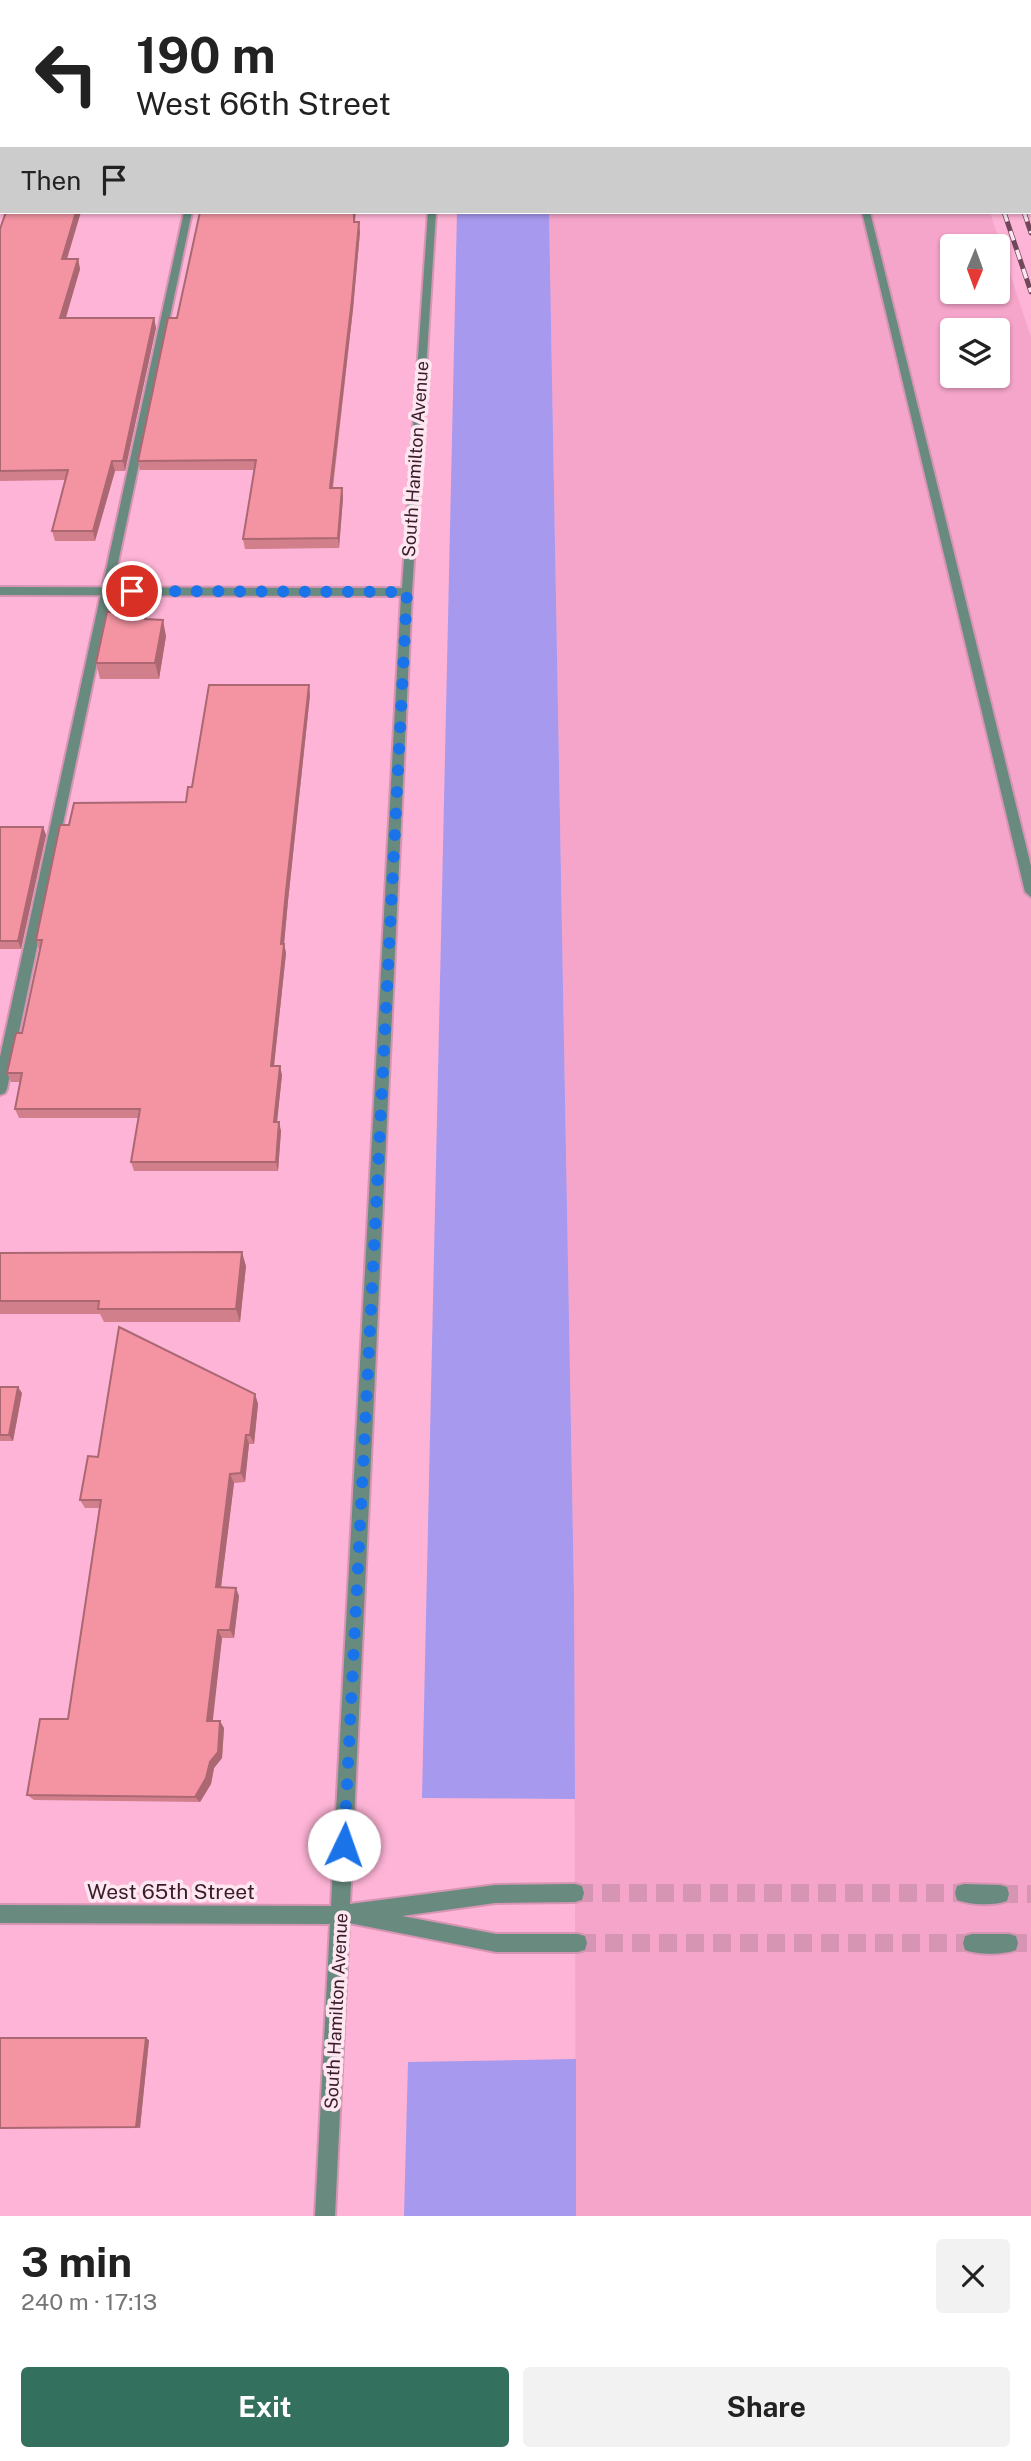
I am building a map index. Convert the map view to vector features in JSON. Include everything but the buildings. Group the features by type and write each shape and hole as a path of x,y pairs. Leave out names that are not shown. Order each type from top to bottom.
{"street":[{"path":"0,1089 188,214"},
{"name":"South Hamilton Avenue","path":"325,2216 407,592 432,214"},
{"path":"866,214 1031,892"},
{"path":"0,591 407,592"},
{"name":"West 65th Street","path":"0,1914 341,1915 495,1894 575,1893"},
{"path":"964,1893 1000,1894"},
{"name":"West 65th Street","path":"341,1915 496,1943 578,1943"},
{"path":"972,1943 1009,1943"}],"shaded area":[{"path":"457,214 549,214 574,1595 575,1799 422,1798"},
{"path":"549,214 991,214 997,234 940,234 940,304 1010,304 1010,273 1031,337 1031,2216 576,2216 574,1595"},
{"path":"576,2059 576,2216 404,2216 408,2062"}],"tunnel":[{"path":"575,1893 964,1893"},
{"path":"1000,1894 1031,1894"},
{"path":"578,1943 972,1943"},
{"path":"1009,1943 1031,1943"}],"railway":[{"path":"1005,214 1031,292"},
{"path":"1025,214 1031,233"}],"route":[{"path":"132,591 407,592 344,1845"}]}
